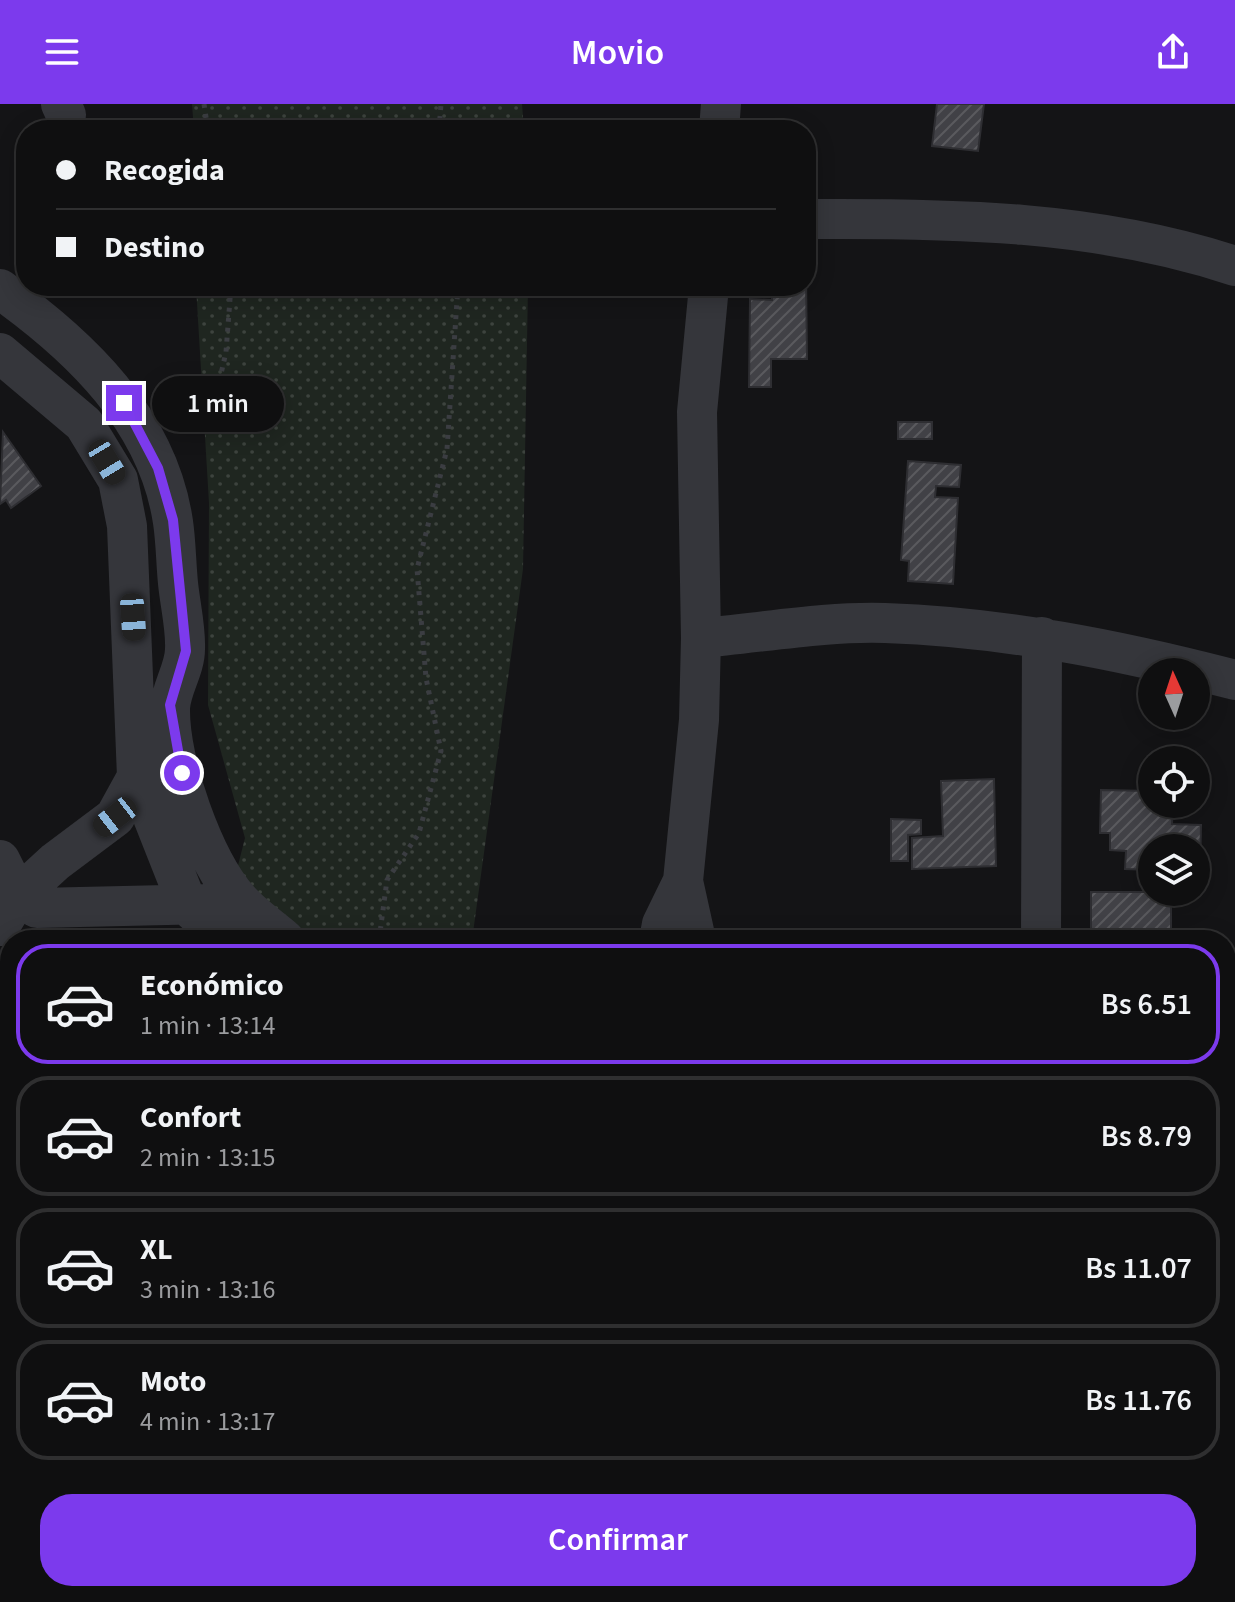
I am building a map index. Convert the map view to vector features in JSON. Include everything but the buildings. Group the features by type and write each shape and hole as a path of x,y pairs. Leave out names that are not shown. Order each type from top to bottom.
{"street":[{"path":"816,219 1020,225 1125,236 1235,266"},
{"path":"0,289 50,326 88,361 124,403 158,468 173,520 186,651 170,705 192,816 220,876 240,903 273,930"},
{"path":"694,930 683,881 699,720 701,638 697,412 708,296"},
{"path":"0,353 84,424 118,480 130,572 137,777 188,906 214,930"},
{"path":"701,638 883,623 1042,637 1143,656 1235,680"},
{"path":"1041,930 1042,637"},
{"path":"9,911 55,862 115,817 137,777 177,752"},
{"path":"0,860 9,911"},
{"path":"661,930 683,881"},
{"path":"9,911 240,903"}],"path":[{"path":"139,429 194,418 218,387 226,352 230,296"},
{"path":"380,930 387,880 419,833 441,751 426,678 417,569 447,449 457,296"}],"shaded area":[{"path":"192,104 522,104 523,120 193,120"},
{"path":"197,296 528,296 523,569 473,930 222,930 245,838 208,705 209,503"}],"route":[{"path":"124,403 158,468 173,520 186,651 170,705 172,731 182,773"}]}
